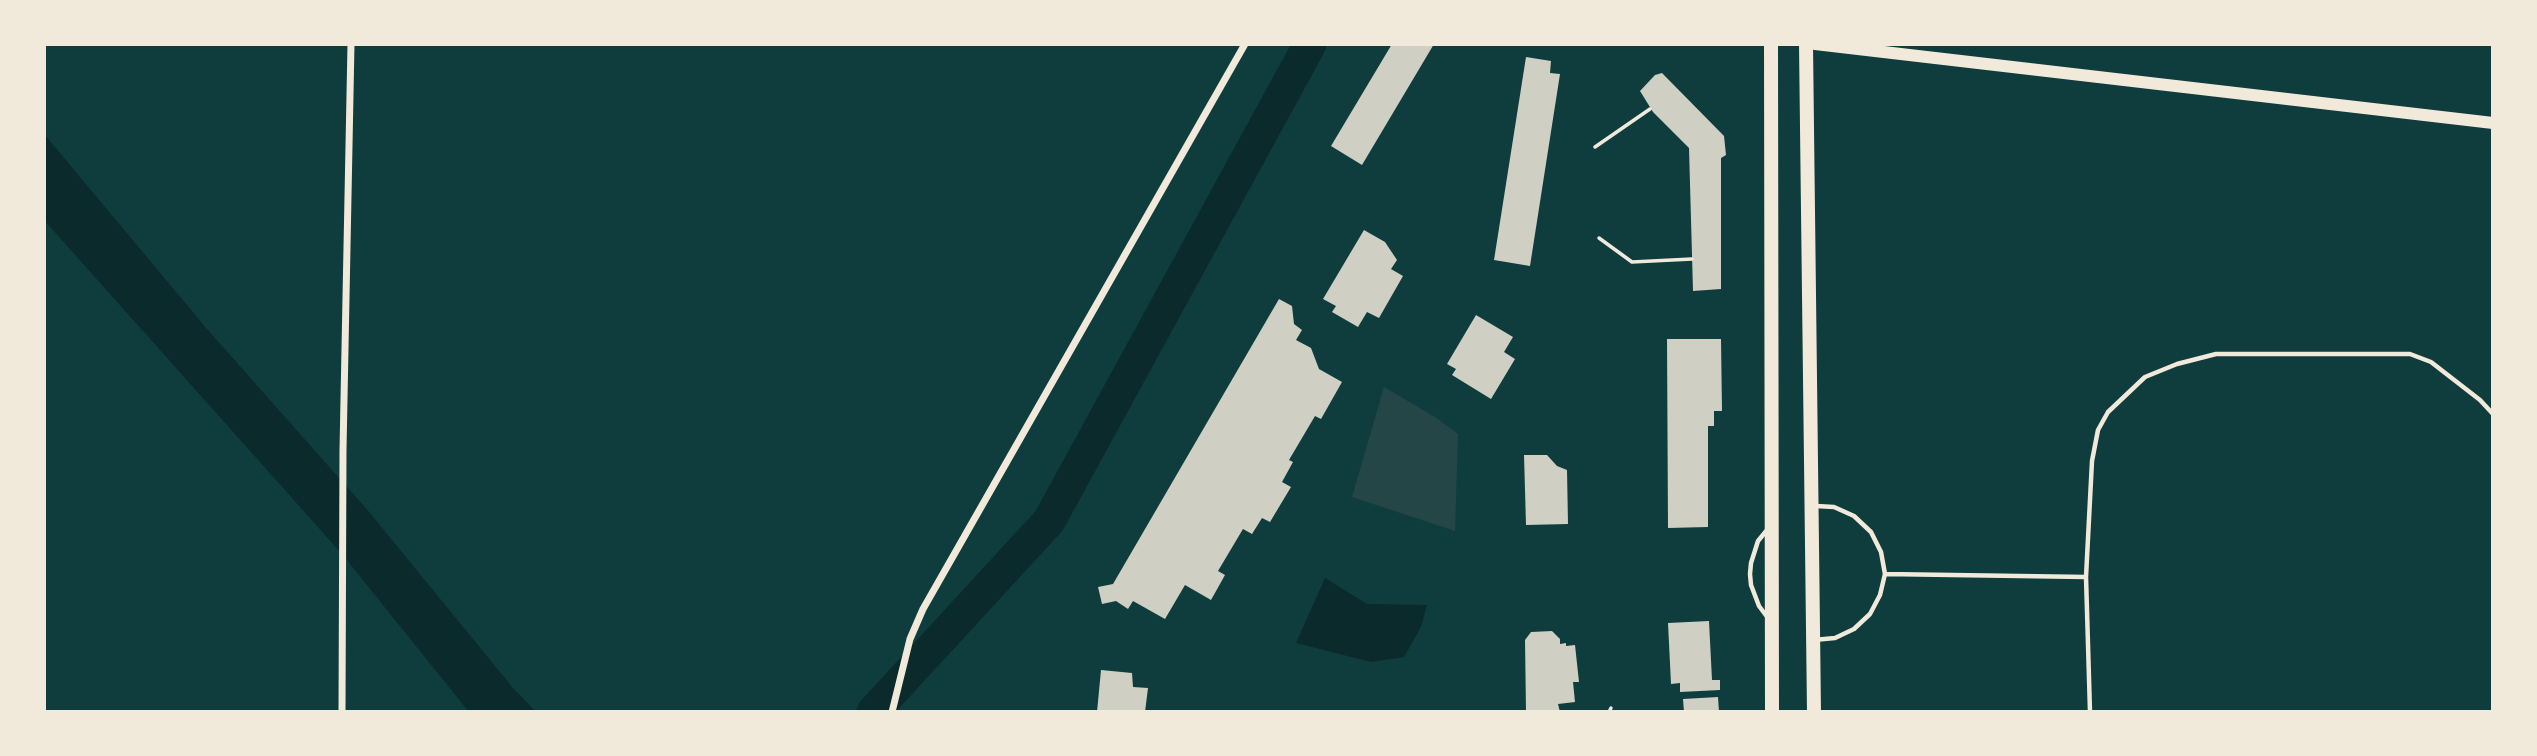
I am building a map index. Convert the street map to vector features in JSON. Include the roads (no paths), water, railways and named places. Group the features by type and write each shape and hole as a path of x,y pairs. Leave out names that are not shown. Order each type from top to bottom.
{"main road":[{"path":"1771,44 1772,712"},
{"path":"1806,44 1814,712"}],"street":[{"path":"342,712 343,450 351,44"},
{"path":"892,712 910,639 923,609 1245,44"},
{"path":"1815,44 2493,123"}],"lane":[{"path":"2090,712 2086,577 2092,461 2098,430 2108,412 2145,377 2160,369 2216,354 2410,354 2431,362 2492,411"},
{"path":"1811,506 1834,507 1854,516 1871,532 1881,552 1885,574 1881,595 1870,614 1854,629 1835,638 1813,640"},
{"path":"1771,524 1758,541 1750,574 1759,606 1772,622"},
{"path":"1885,574 2086,577"}],"waterway":[{"path":"873,712 1049,521 1310,44"}]}
